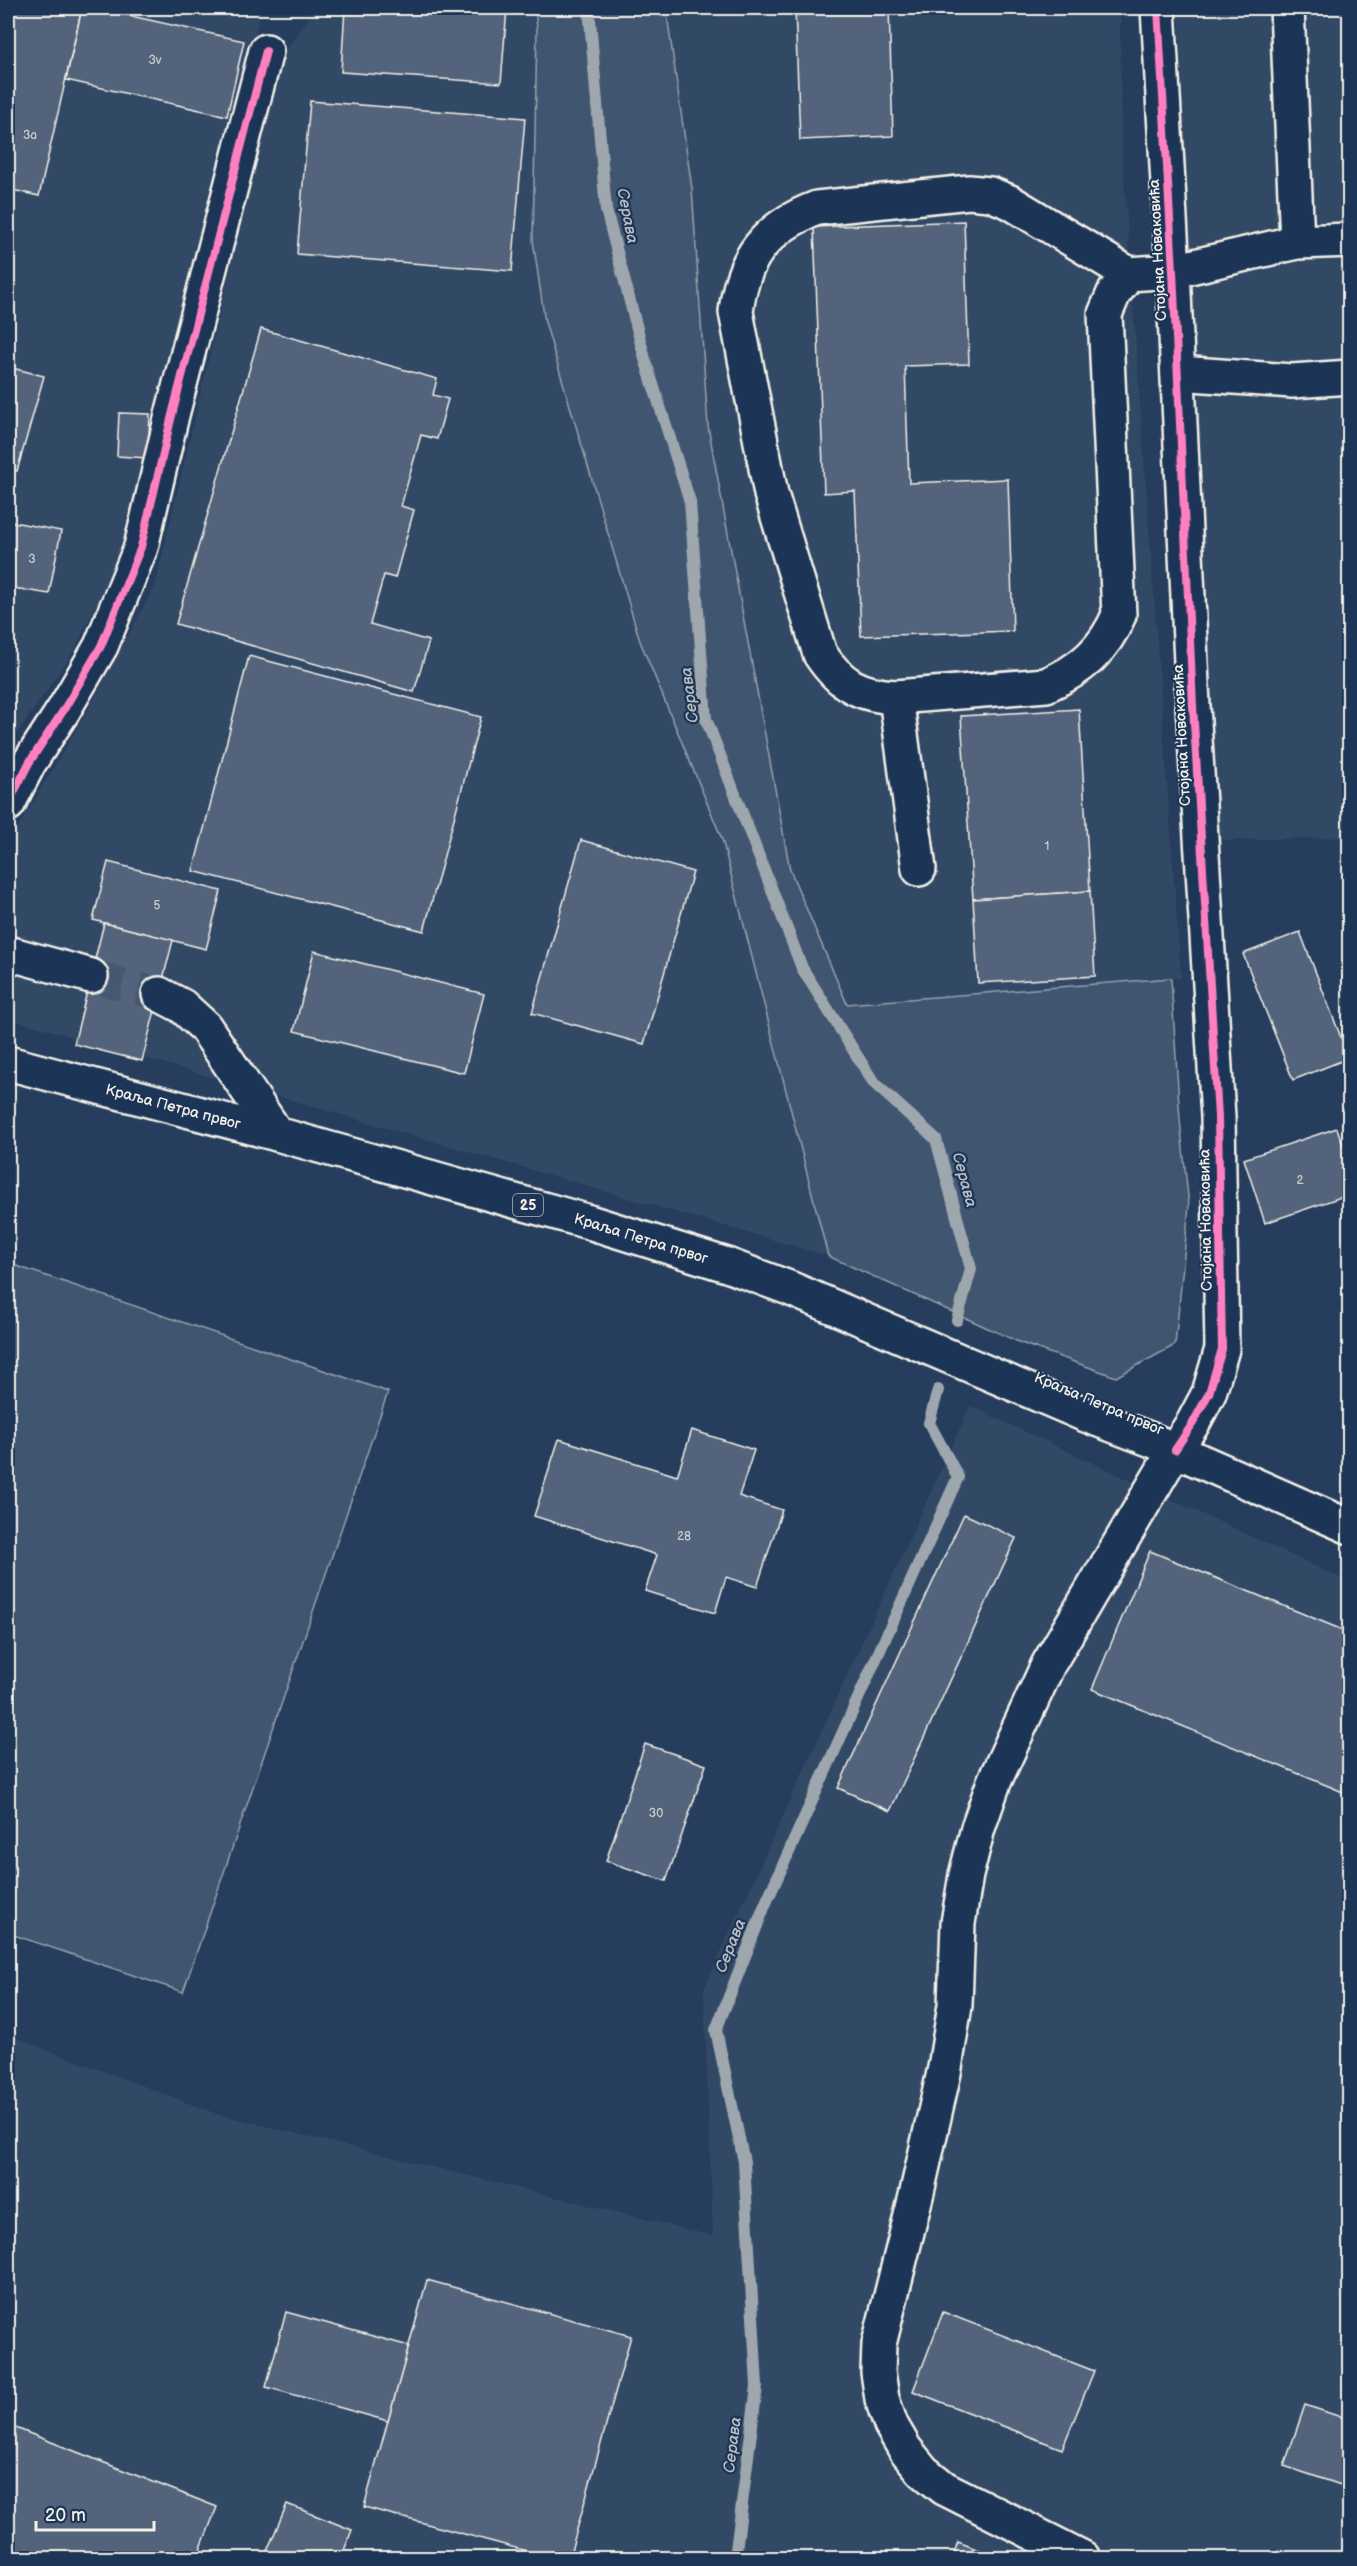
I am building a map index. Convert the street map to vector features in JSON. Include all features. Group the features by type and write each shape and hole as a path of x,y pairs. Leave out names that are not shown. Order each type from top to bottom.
{"street":[{"name":"Стојана Новаковића","path":"1083,2559 944,2488 923,2471 905,2449 891,2425 882,2399 878,2372 879,2344 920,2181 945,2068 955,2005 958,1923 966,1875 978,1828 994,1782 1048,1665 1175,1450 1194,1423 1209,1393 1222,1349 1218,1118 1194,717 1158,8"},
{"path":"1287,8 1297,242"},
{"path":"8,804 29,763 101,646 141,547 172,415 266,51"},
{"path":"1129,274 1114,293 1105,314 1119,615 1111,633 1086,663 1067,676 1046,685 896,697 861,692 845,683 830,670 817,644 771,494 736,312 738,291 754,253 767,237 782,224 817,208 969,192 990,194 1010,202 1129,274 1173,271 1297,242 1350,240"},
{"path":"1178,373 1292,381 1350,377"},
{"path":"896,697 919,869"},
{"path":"8,953 91,976"},
{"path":"159,994 182,1006 205,1027 276,1134"},
{"name":"Краља Петра првог","path":"8,1063 276,1134 639,1236 727,1265 789,1288 1175,1450 1350,1527"}],"shaded area":[{"path":"8,8 262,8 125,545 74,650 8,747"},
{"path":"293,8 535,8 536,87 640,641 722,839 828,1256 8,1018 8,844 84,717 155,586 280,59 312,13"},
{"path":"535,8 666,8 692,189 708,426 790,870 847,1004 1171,978 1180,1120 1189,1206 1175,1345 1116,1377 1021,1343 828,1256 722,839 640,641 545,322 533,240 537,29"},
{"path":"666,8 1120,8 1121,136 1181,978 847,1004 790,870 708,426 692,189"},
{"path":"1179,8 1349,8 1349,837 1206,841"},
{"path":"8,1263 388,1392 183,1992 8,1933"},
{"path":"970,1406 1349,1582 1349,2558 8,2558 8,2035 217,2114 713,2236 704,1989"}],"building":[{"path":"8,8 82,8 39,196 8,189"},
{"path":"82,8 95,8 244,41 227,116 66,80"},
{"path":"345,8 507,8 501,83 341,72"},
{"path":"795,8 889,8 893,136 800,140"},
{"path":"310,101 525,118 512,271 297,254"},
{"path":"964,221 969,364 905,366 909,483 1008,479 1013,631 861,636 855,491 824,493 814,227"},
{"path":"261,329 437,379 433,395 448,399 437,439 421,435 401,506 414,510 395,578 384,575 370,624 429,641 414,692 176,624"},
{"path":"8,367 44,376 17,471 8,469"},
{"path":"119,413 150,414 148,458 117,456"},
{"path":"8,521 61,531 49,594 8,587"},
{"path":"249,656 481,717 424,931 193,871"},
{"path":"1079,709 1090,891 973,899 961,716"},
{"path":"581,840 693,872 644,1044 532,1013"},
{"path":"108,862 221,891 206,949 93,920"},
{"path":"1090,891 1095,976 978,983 973,899"},
{"path":"104,923 173,940 142,1061 74,1044"},
{"path":"1300,932 1349,1058 1293,1080 1243,954"},
{"path":"314,951 484,994 464,1073 294,1031"},
{"path":"1337,1128 1350,1165 1350,1194 1265,1223 1244,1159"},
{"path":"692,1430 754,1450 739,1496 782,1510 757,1587 726,1577 715,1613 645,1591 657,1555 534,1516 559,1439 677,1476"},
{"path":"964,1514 1016,1538 890,1811 838,1788"},
{"path":"1150,1551 1350,1633 1350,1777 1343,1792 1092,1689"},
{"path":"645,1744 706,1765 666,1881 606,1861"},
{"path":"427,2280 631,2336 569,2558 553,2558 364,2507"},
{"path":"286,2312 409,2346 388,2421 266,2387"},
{"path":"943,2312 1094,2371 1062,2449 913,2391"},
{"path":"1305,2405 1350,2420 1350,2479 1347,2487 1284,2466"},
{"path":"8,2425 217,2507 197,2558 8,2558"},
{"path":"287,2504 352,2530 341,2558 264,2558"},
{"path":"958,2542 1000,2558 952,2558"}],"waterway":[{"name":"Серава","path":"589,8 606,210 645,359 690,502 706,719 802,968 874,1083 936,1139 971,1269 957,1320"},
{"name":"Серава","path":"735,2558 757,2386 744,2162 716,2030 765,1905 958,1477 929,1423 938,1390"}],"tunnel":[{"path":"91,976 159,994"}],"cycle path":[{"path":"1158,8 1173,271 1193,706 1218,1117 1222,1349 1209,1393 1175,1450"},
{"path":"8,804 29,763 101,646 141,547 172,415 266,51"}]}
